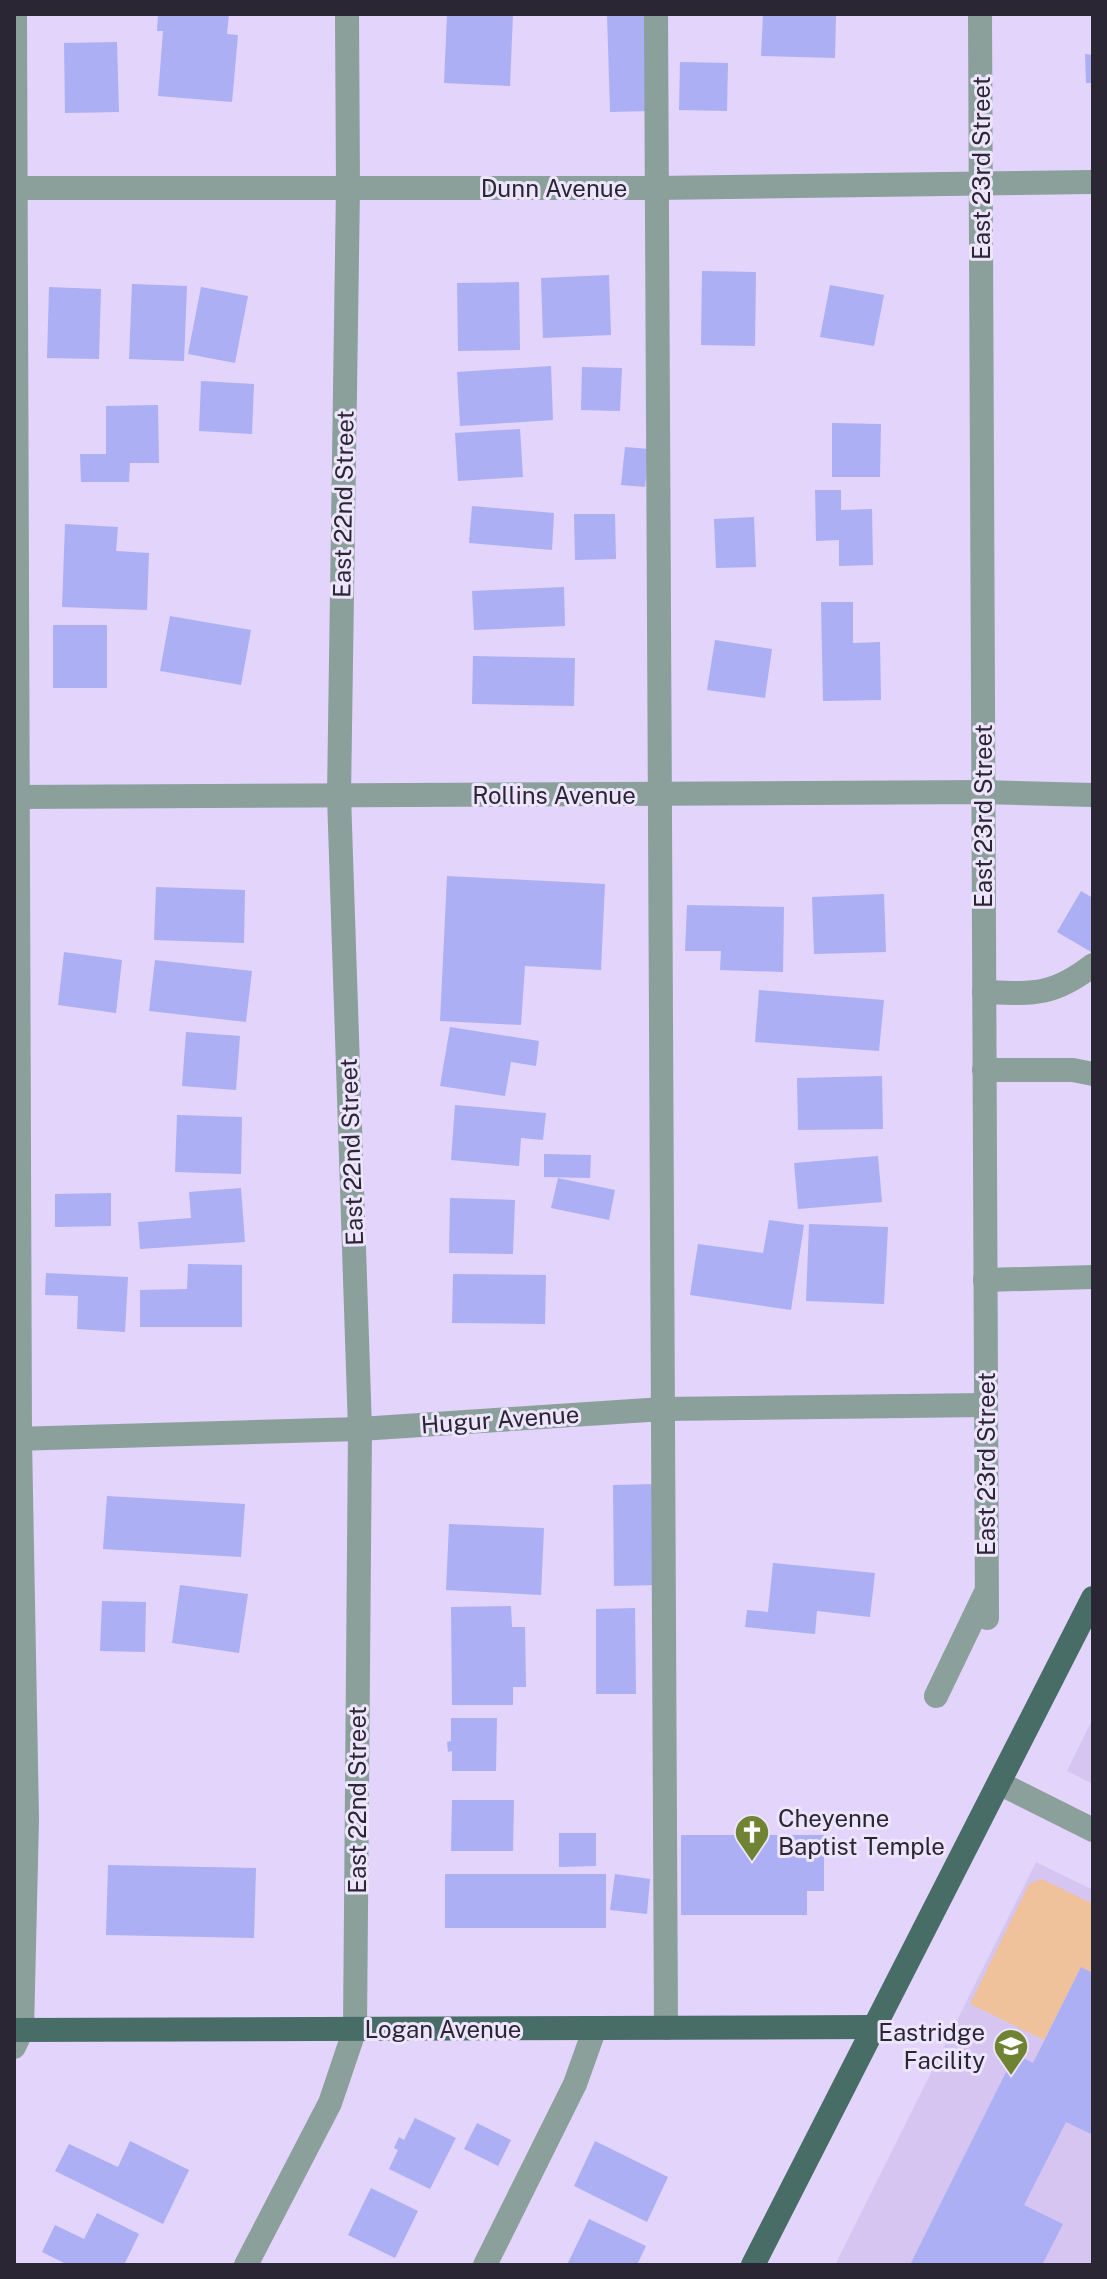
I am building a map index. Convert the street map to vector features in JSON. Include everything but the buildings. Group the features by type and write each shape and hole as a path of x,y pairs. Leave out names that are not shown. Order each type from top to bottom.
{"main road":[{"path":"753,2265 1093,1598"},
{"name":"Logan Avenue","path":"17,2035 355,2029 872,2027"}],"street":[{"path":"15,14 17,1439 27,1819 17,2035"},
{"name":"East 22nd Street","path":"246,2265 330,2103 355,2029 360,1429 339,796 348,188 347,14"},
{"path":"656,14 666,2028"},
{"name":"East 23rd Street","path":"980,14 987,1618"},
{"name":"Dunn Avenue","path":"15,188 656,188 1093,182"},
{"name":"Rollins Avenue","path":"16,797 983,792 1093,795"},
{"path":"984,992 1024,993 1065,987 1093,965"},
{"path":"984,1070 1073,1070 1093,1074"},
{"path":"985,1280 1093,1277"},
{"name":"Hugur Avenue","path":"17,1439 360,1429 663,1409 986,1405"},
{"path":"936,1696 986,1592"},
{"path":"999,1783 1093,1830"},
{"path":"485,2265 575,2084 595,2028"}],"shaded area":[{"path":"1093,1718 1093,1784 1067,1771"},
{"name":"Eastridge Facility","path":"1036,1862 1093,1890 1093,2265 835,2265"},
{"path":"1042,1879 1093,1904 1093,1973 1081,1967 1044,2040 970,2004 1029,1884"}],"place":[{"name":"Cheyenne Baptist Temple","path":"752,1863"},
{"name":"Eastridge Facility","path":"1011,2077"}]}
